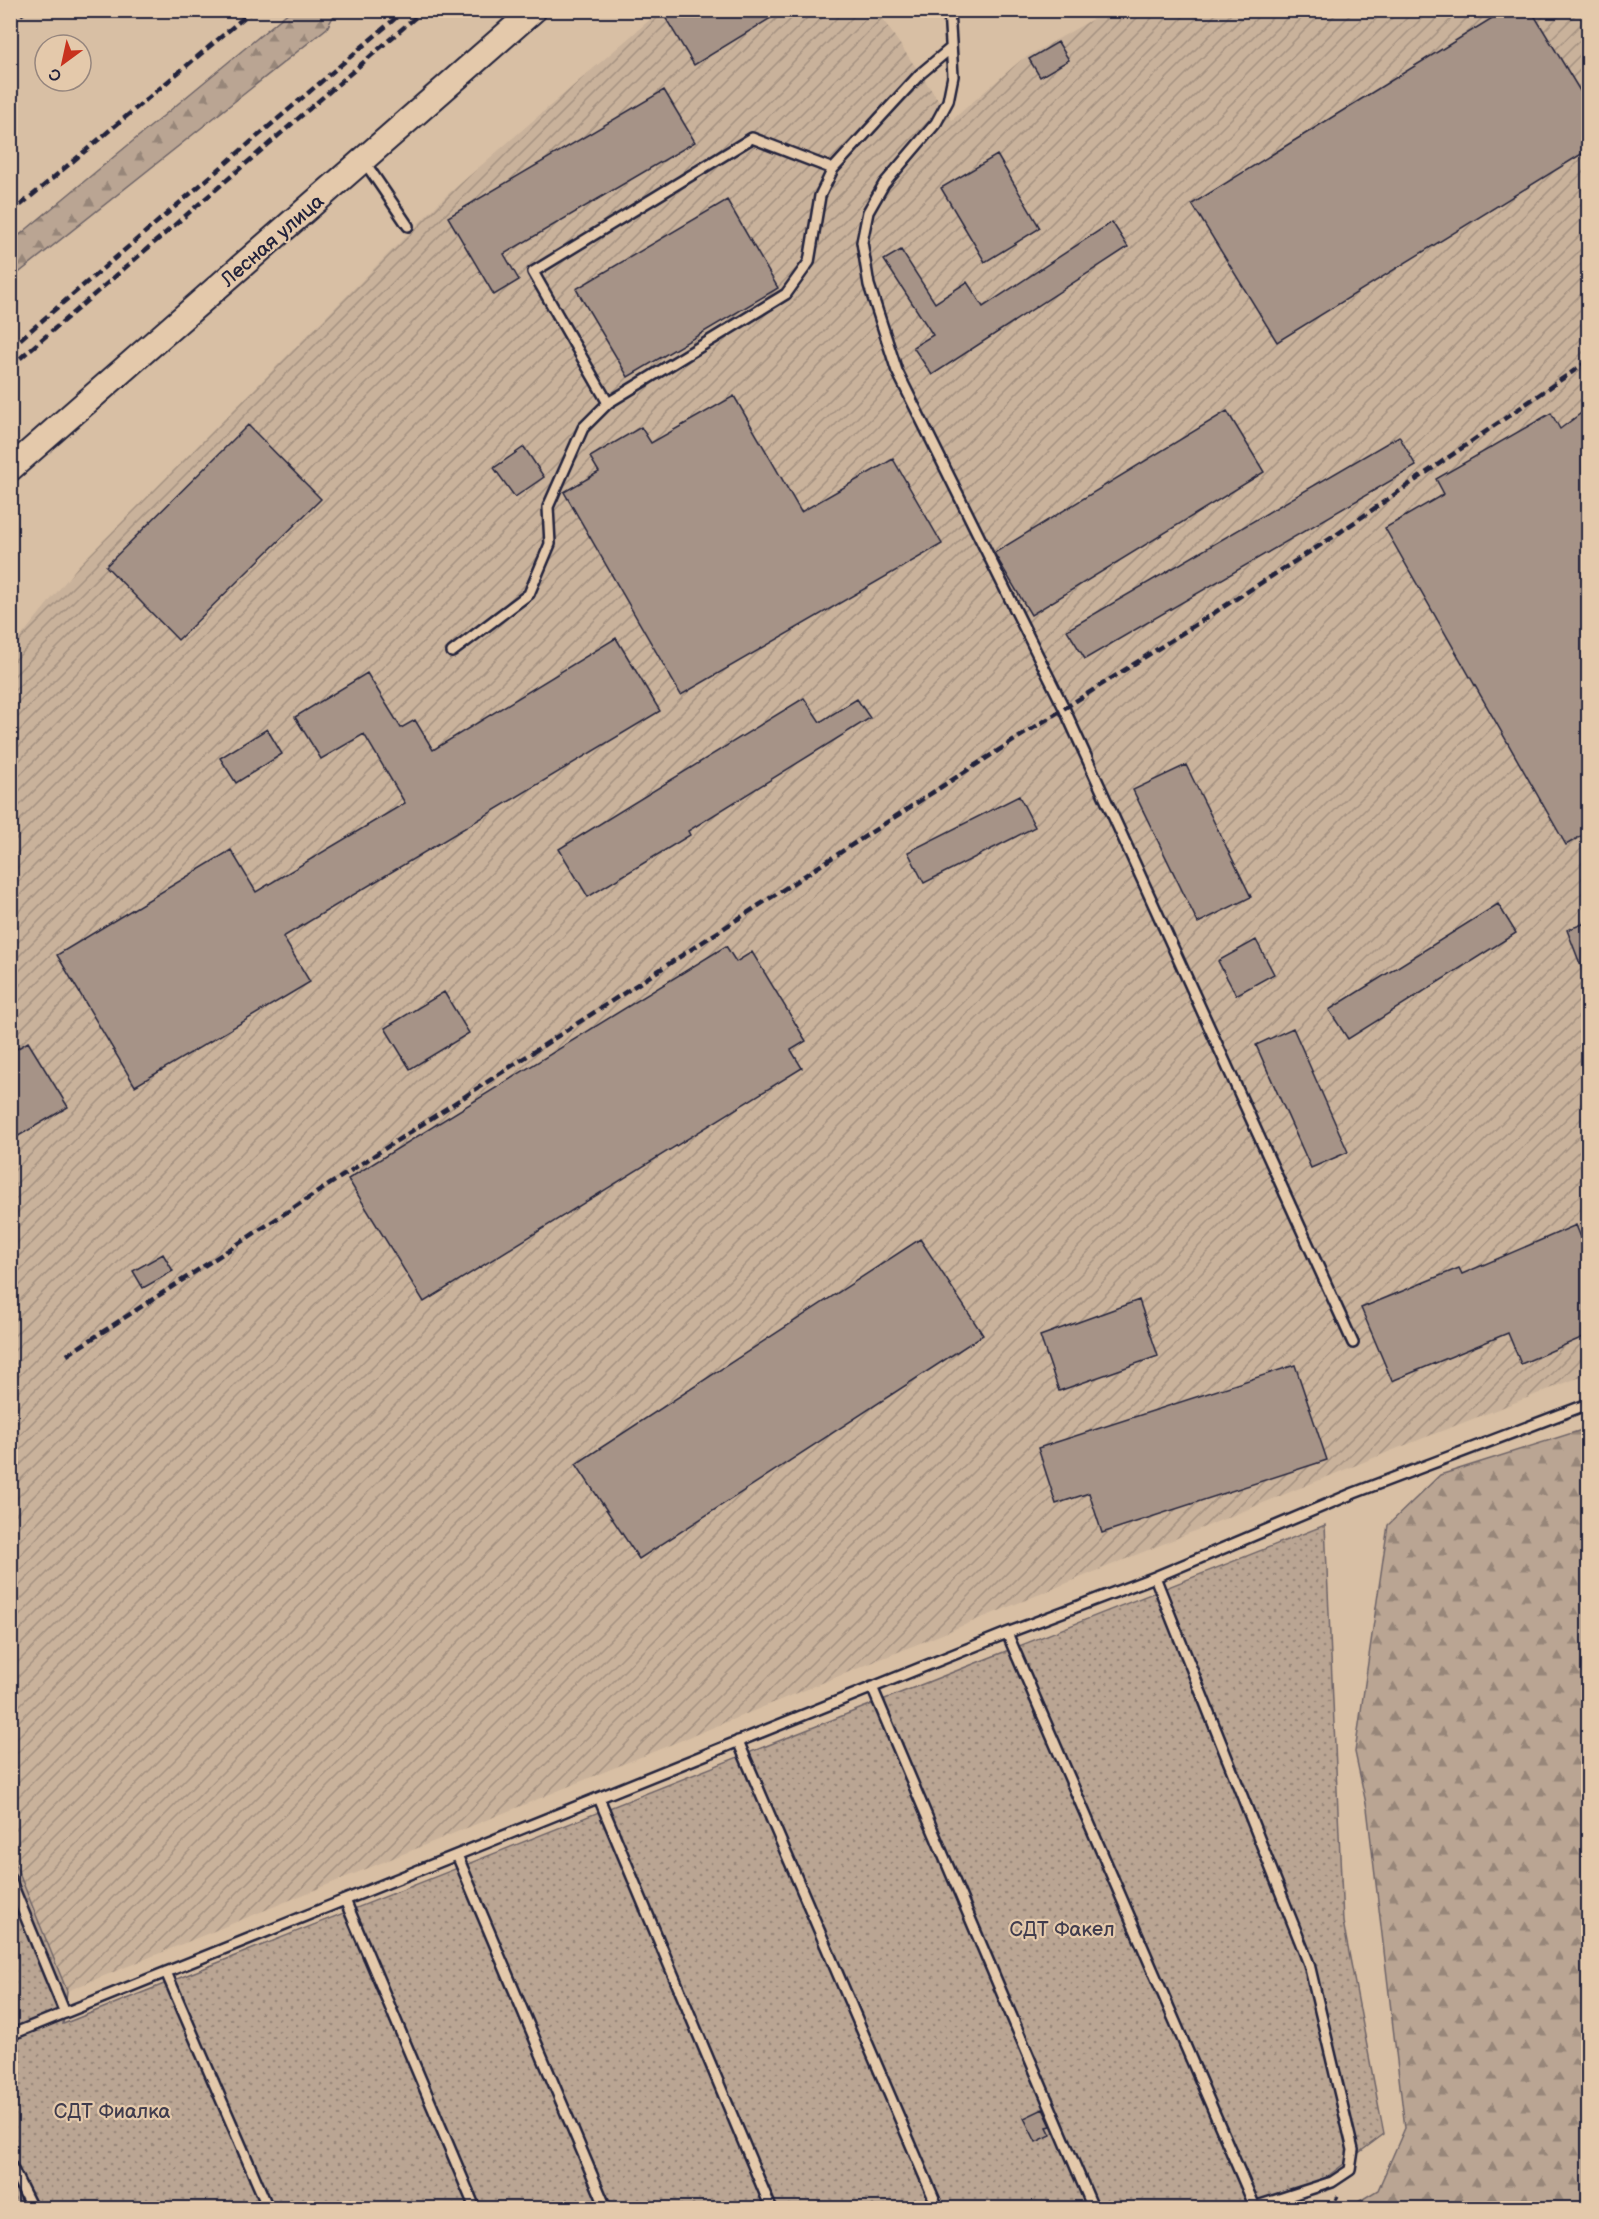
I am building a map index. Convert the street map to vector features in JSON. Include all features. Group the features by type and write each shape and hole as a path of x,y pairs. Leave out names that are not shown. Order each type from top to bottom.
{"street":[{"name":"Лесная улица","path":"10,469 534,10"}],"lane":[{"path":"950,10 953,76 948,101 936,123 884,184 868,212 861,242 869,285 897,371 1064,708 1353,1343"},
{"path":"452,652 529,594 550,544 548,507 583,428 608,403 786,294 808,262 820,196 833,169 920,74 951,48"},
{"path":"608,403 533,272 752,138 833,169"},
{"path":"363,160 408,226"},
{"path":"10,2035 1007,1633 1155,1577 1354,1493 1588,1404"},
{"path":"1007,1633 1253,2208 1332,2182 1350,2170 1353,2150 1309,1964 1155,1577"},
{"path":"872,1687 1094,2208"},
{"path":"738,1741 938,2208"},
{"path":"599,1798 771,2208"},
{"path":"457,1855 606,2208"},
{"path":"10,1879 65,2013"},
{"path":"345,1900 475,2208"},
{"path":"166,1972 268,2208"},
{"path":"10,2164 32,2208"}],"shaded area":[{"path":"660,11 877,11 952,120 1021,60 1107,11 1588,11 1588,1374 1398,1448 67,1991 11,1851 11,649 78,566 447,195"}],"green space":[{"path":"290,11 336,11 327,28 11,279 11,242"},
{"path":"1588,1428 1588,2208 1348,2208 1378,2190 1405,2128 1367,1808 1355,1752 1388,1525 1440,1475"},
{"name":"СДТ Факел","path":"1325,1525 1343,1922 1384,2134 1285,2208 11,2208 10,1851 67,1991 63,2024"}],"building":[{"path":"675,10 784,10 694,65 665,17"},
{"path":"1505,10 1531,10 1588,104 1588,150 1277,342 1192,204"},
{"path":"1058,42 1069,60 1040,77 1029,59"},
{"path":"664,90 695,142 504,254 519,280 494,295 448,217"},
{"path":"997,155 1040,228 985,262 941,188"},
{"path":"727,200 778,288 628,377 576,289"},
{"path":"1112,222 1128,247 932,375 913,347 933,335 884,260 901,250 935,303 967,282 983,307"},
{"path":"734,396 801,512 893,459 942,544 681,695 564,492 599,472 590,457 641,427 651,443"},
{"path":"1588,408 1588,832 1566,845 1385,528 1444,494 1436,479 1551,413 1560,429"},
{"path":"1227,411 1264,472 1031,615 994,553"},
{"path":"248,425 321,499 178,640 106,566"},
{"path":"1399,436 1416,466 1085,659 1067,630"},
{"path":"524,447 544,477 515,497 494,468"},
{"path":"616,638 660,711 283,937 310,982 135,1086 57,955 231,850 256,892 405,803 364,734 321,759 295,717 367,673 401,728 415,720 433,750"},
{"path":"804,698 820,722 857,699 870,718 688,831 690,835 588,897 559,849"},
{"path":"267,729 282,754 236,783 220,758"},
{"path":"1186,765 1251,897 1198,923 1133,790"},
{"path":"1019,796 1035,827 924,883 908,852"},
{"path":"1498,904 1516,933 1348,1039 1329,1010"},
{"path":"1588,922 1588,982 1587,982 1567,930"},
{"path":"1256,940 1274,974 1236,995 1218,961"},
{"path":"726,946 736,962 752,952 806,1041 791,1050 802,1068 424,1302 348,1179"},
{"path":"444,992 469,1033 410,1069 385,1028"},
{"path":"1293,1028 1348,1152 1311,1168 1256,1045"},
{"path":"28,1042 68,1107 10,1141 10,1053"},
{"path":"1576,1225 1588,1255 1588,1335 1521,1364 1508,1333 1392,1381 1361,1308 1459,1268 1462,1274"},
{"path":"920,1239 983,1335 639,1559 576,1464"},
{"path":"163,1254 173,1271 143,1288 133,1271"},
{"path":"1139,1300 1158,1356 1059,1391 1040,1336"},
{"path":"1295,1365 1327,1460 1102,1533 1089,1493 1056,1504 1038,1448"},
{"path":"1043,2109 1051,2126 1047,2127 1051,2135 1036,2142 1024,2118"}],"railway":[{"path":"10,23 27,10"},
{"path":"10,214 253,10"},
{"path":"10,348 405,10"},
{"path":"10,367 424,10"},
{"path":"67,1355 941,787 1333,537 1588,361"}],"park label":[{"name":"СДТ Фиалка","path":"112,2111"}]}
